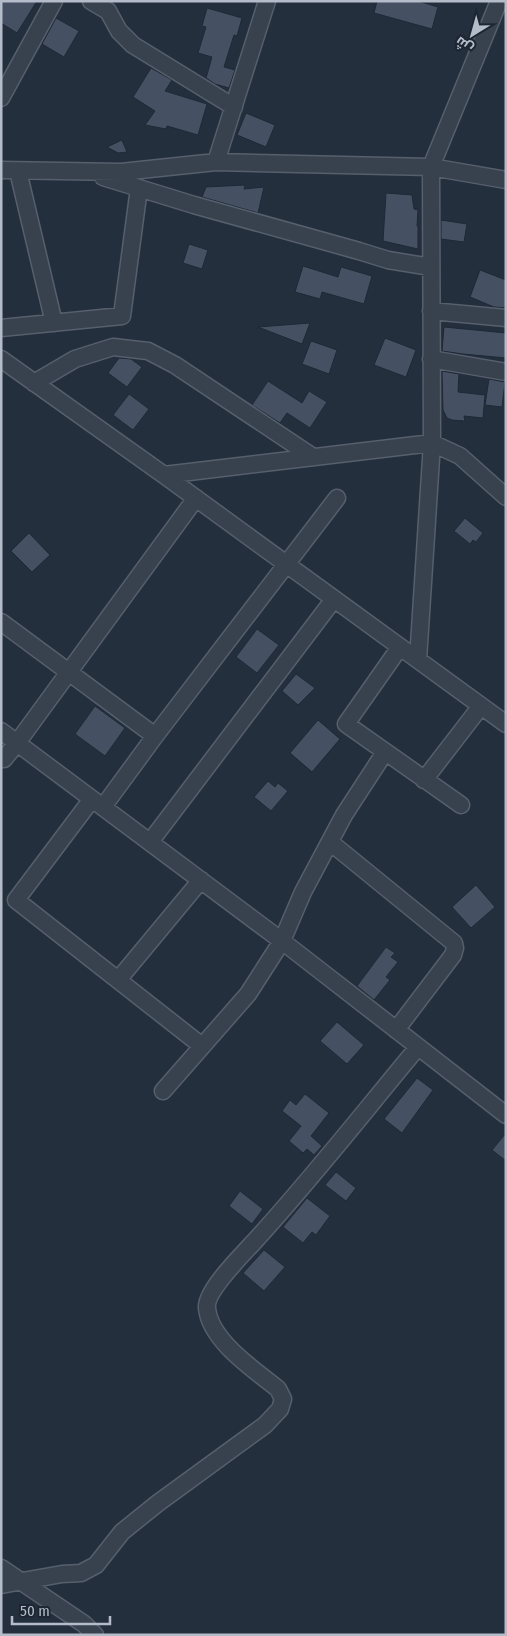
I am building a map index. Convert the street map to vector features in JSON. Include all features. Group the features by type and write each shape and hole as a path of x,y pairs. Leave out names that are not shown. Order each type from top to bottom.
{"street":[{"path":"1,98 54,1"},
{"path":"91,1 111,6 120,31 133,45 234,107"},
{"path":"216,162 267,1"},
{"path":"418,660 432,442 431,167 499,1"},
{"path":"1,170 121,172 216,162 431,167 506,180"},
{"path":"18,171 54,323"},
{"path":"87,172 194,205 388,260 431,267"},
{"path":"1,328 122,316 139,188"},
{"path":"431,311 506,318"},
{"path":"34,383 75,359 113,347 148,351 174,365 313,457"},
{"path":"1,359 196,498 506,724"},
{"path":"431,359 506,372"},
{"path":"164,475 432,442 460,456 506,497"},
{"path":"1,759 4,759 17,743 196,498"},
{"path":"202,1046 16,900 155,736 338,498"},
{"path":"150,842 334,599"},
{"path":"1,622 155,736"},
{"path":"400,647 346,724 461,805"},
{"path":"424,780 481,706"},
{"path":"1,731 282,941 506,1115"},
{"path":"162,1091 248,994 282,941 303,892 344,816 385,752"},
{"path":"330,842 454,943 453,956 396,1030"},
{"path":"118,980 201,880"},
{"path":"1,1585 62,1574 82,1573 96,1565 122,1532 158,1503 265,1425 280,1409 283,1400 278,1390 225,1344 211,1323 207,1307 210,1294 233,1264 290,1203 418,1047"},
{"path":"1,1568 84,1624 95,1635"}],"building":[{"path":"1,1 37,1 17,33 1,23"},
{"path":"377,1 418,1 438,7 432,29 374,13"},
{"path":"207,8 242,18 237,36 234,35 224,67 235,70 229,88 215,84 206,78 212,57 198,53 206,27 202,26"},
{"path":"56,18 79,31 64,57 42,44"},
{"path":"151,68 172,80 165,91 207,104 198,135 167,126 166,129 145,125 155,111 133,97"},
{"path":"246,113 275,125 266,147 237,135"},
{"path":"122,140 127,152 118,153 107,147"},
{"path":"245,185 244,189 264,187 258,213 202,197 206,187"},
{"path":"386,193 412,195 414,209 418,210 418,249 383,241"},
{"path":"441,220 467,224 464,242 441,239"},
{"path":"189,244 208,250 202,269 183,263"},
{"path":"303,266 338,277 341,267 372,276 364,304 322,292 320,299 295,292"},
{"path":"480,270 506,280 506,308 494,307 470,297"},
{"path":"310,323 302,344 258,327"},
{"path":"444,327 506,333 506,358 442,351"},
{"path":"385,338 416,350 406,377 374,365"},
{"path":"311,341 337,350 329,374 302,364"},
{"path":"119,358 131,359 142,367 127,387 108,373"},
{"path":"442,371 459,374 458,392 485,395 483,418 464,416 465,421 447,418 443,410"},
{"path":"489,379 505,382 502,407 485,405"},
{"path":"268,381 302,403 309,391 327,402 310,428 287,413 280,423 252,405"},
{"path":"129,394 149,409 133,430 113,415"},
{"path":"465,518 483,533 476,542 473,540 470,544 454,531"},
{"path":"29,533 50,555 32,572 11,551"},
{"path":"257,629 279,645 257,673 236,657"},
{"path":"296,674 315,688 298,705 282,691"},
{"path":"95,706 125,728 105,756 75,734"},
{"path":"318,720 340,739 312,772 290,753"},
{"path":"268,781 275,787 278,783 288,791 271,811 254,797"},
{"path":"476,885 495,907 471,928 452,907"},
{"path":"386,947 395,953 391,957 398,962 386,977 390,980 374,1000 357,986"},
{"path":"337,1022 364,1045 347,1064 320,1041"},
{"path":"417,1078 433,1090 402,1133 384,1119"},
{"path":"305,1094 329,1113 311,1136 322,1146 314,1155 307,1149 303,1153 289,1141 301,1126 282,1111 290,1100 296,1105"},
{"path":"506,1133 506,1161 492,1150"},
{"path":"336,1172 356,1188 346,1201 325,1185"},
{"path":"240,1191 263,1209 252,1224 229,1206"},
{"path":"307,1198 330,1216 316,1235 312,1232 303,1243 283,1227"},
{"path":"264,1250 285,1267 264,1291 243,1273"}]}
